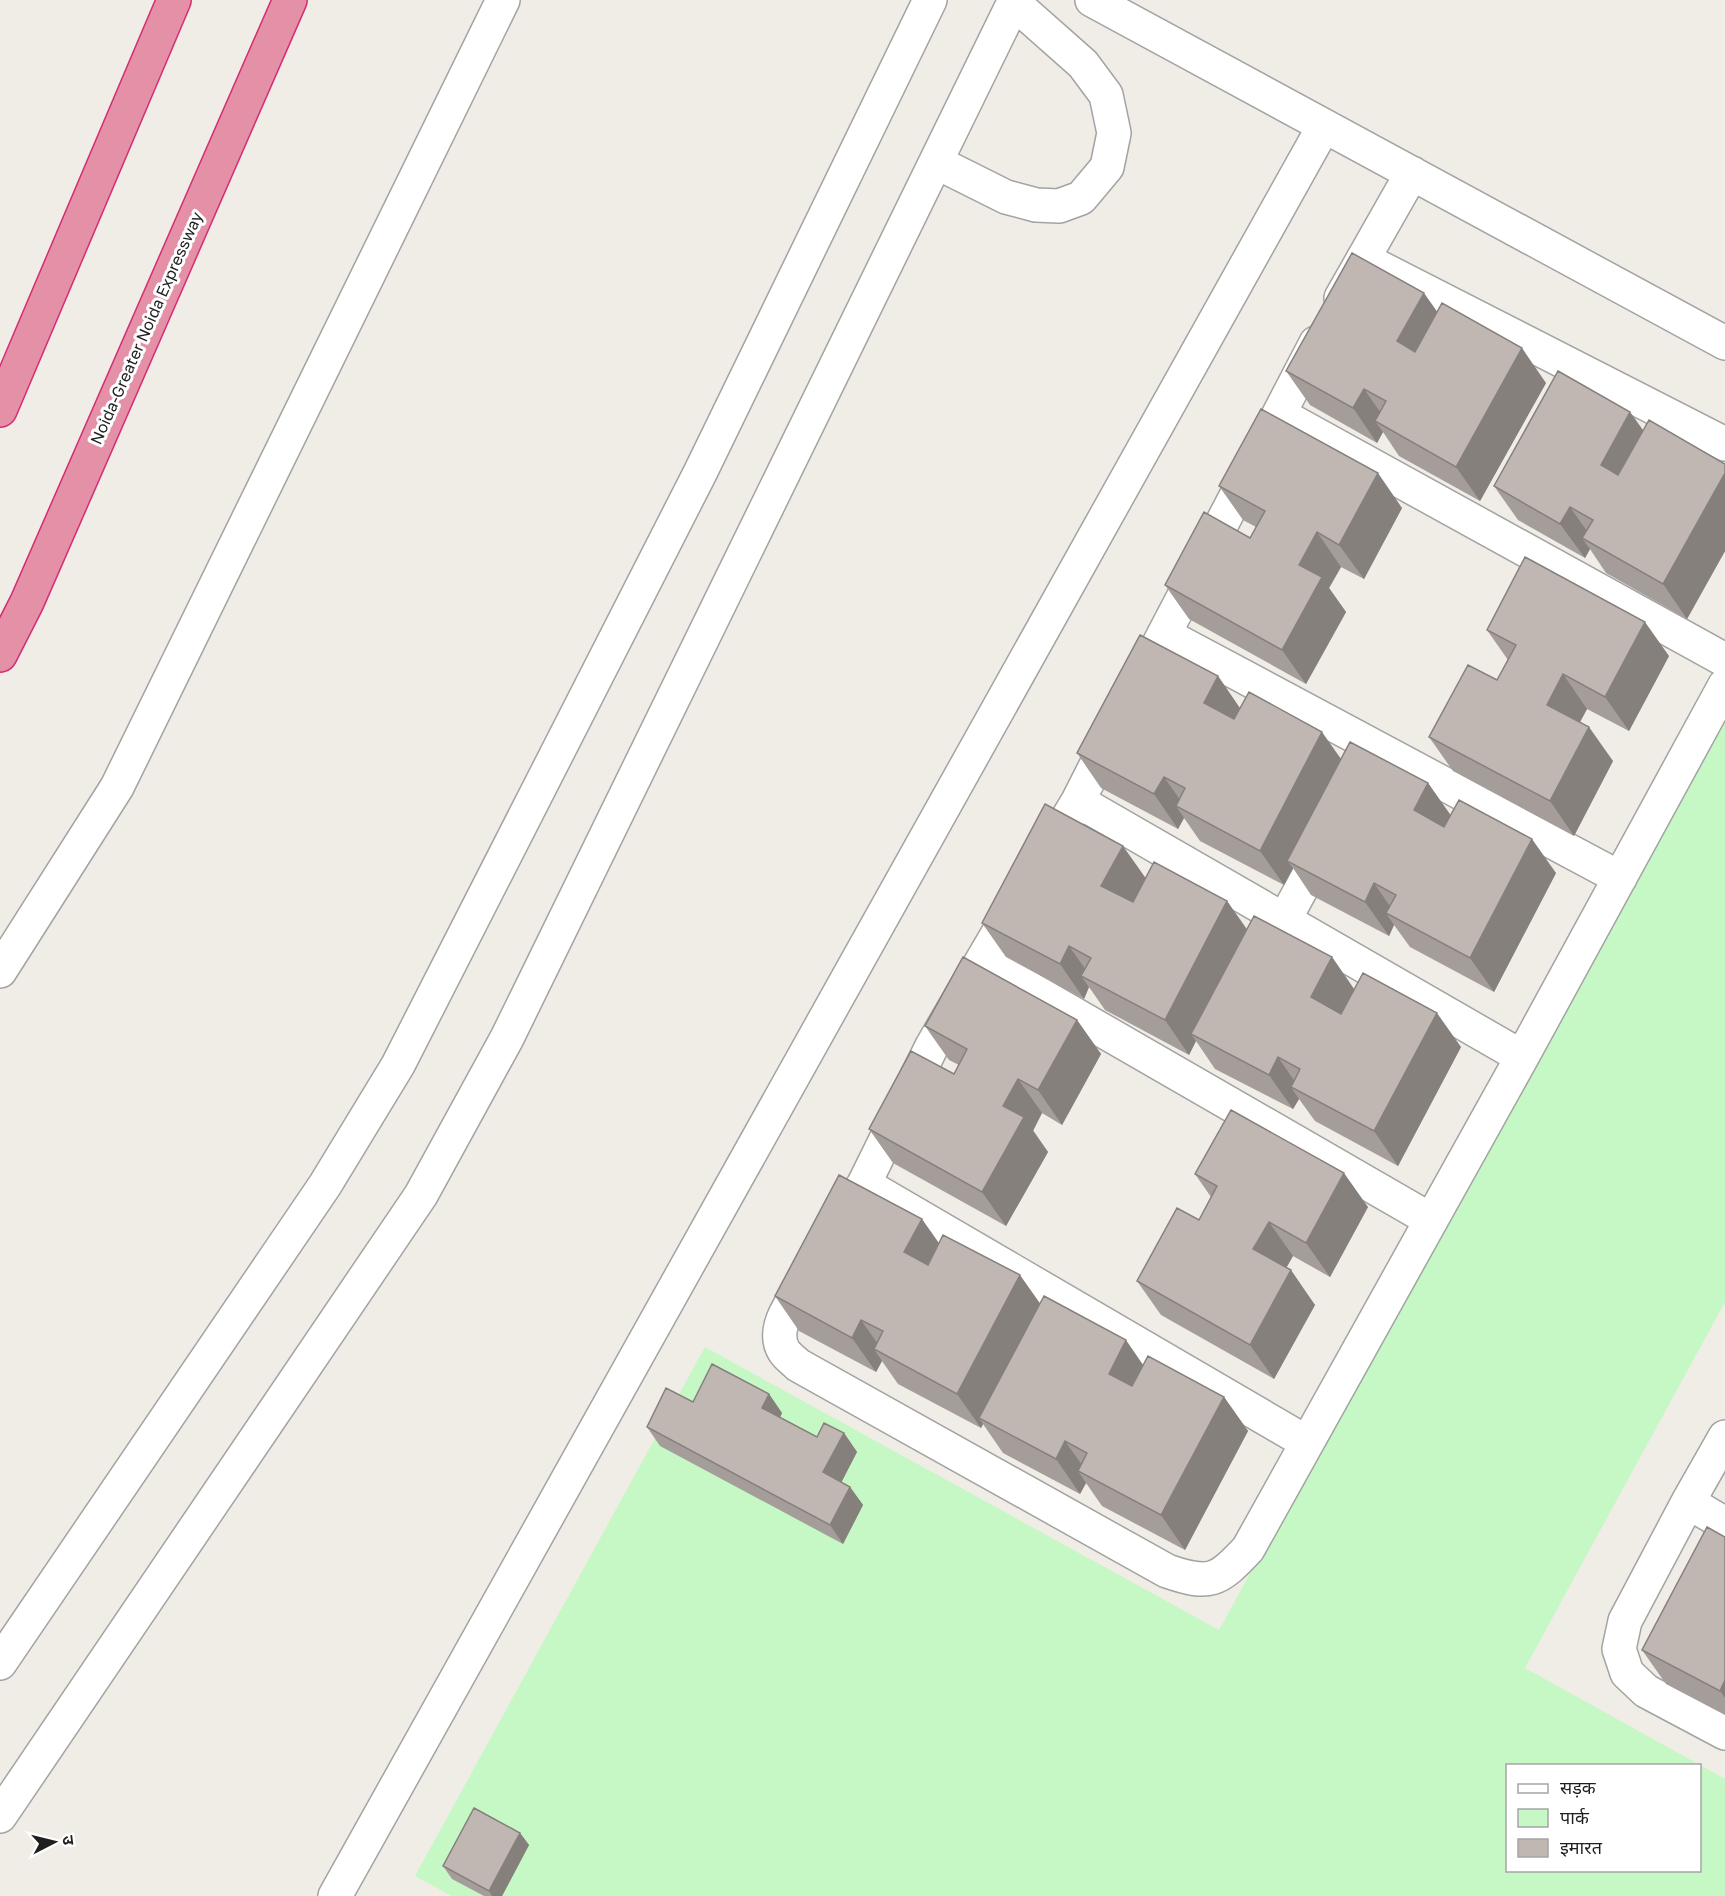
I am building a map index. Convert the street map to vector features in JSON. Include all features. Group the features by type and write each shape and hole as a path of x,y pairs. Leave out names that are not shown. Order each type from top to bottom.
{"highway":[{"path":"0,410 174,0"},
{"name":"Noida-Greater Noida Expressway","path":"0,655 27,602 290,0"}],"street":[{"path":"0,971 117,787 502,0"},
{"path":"0,1663 325,1185 398,1065 700,473 930,0"},
{"path":"1092,0 1725,343"},
{"path":"0,1816 421,1195 507,1038 936,162 1015,1 1083,64 1106,94 1114,133 1107,167 1081,198 1059,206 1036,205 1006,197 936,162"},
{"path":"335,1896 1324,126"},
{"path":"1412,173 1280,414 1078,801 932,1046 864,1184 782,1321 780,1338 784,1352 798,1365 987,1457 1167,1571 1188,1578 1214,1578 1227,1570 1248,1549 1522,1057 1725,684"},
{"path":"1363,259 1725,444"},
{"path":"1567,402 1584,372"},
{"path":"1280,414 1725,660"},
{"path":"1496,534 1512,503"},
{"path":"1164,634 1620,878"},
{"path":"1360,778 1376,748"},
{"path":"1078,801 1522,1057"},
{"path":"1262,961 1339,819"},
{"path":"982,961 1199,1072 1431,1220"},
{"path":"864,1184 1306,1442"},
{"path":"1053,1334 1070,1304"},
{"path":"1725,1437 1625,1621 1619,1649 1627,1673 1646,1691 1725,1733"},
{"path":"1688,1502 1725,1524"}],"green space":[{"path":"1725,705 1725,1302 1525,1668 1698,1764 1506,1764 1506,1872 1701,1872 1701,1766 1725,1779 1725,1896 452,1896 415,1876 705,1347 1219,1630"}],"building":[{"path":"1352,253 1424,293 1397,341 1415,352 1442,303 1522,348 1456,467 1375,421 1386,401 1364,389 1353,408 1286,371"},
{"path":"1558,371 1630,412 1601,465 1618,475 1649,420 1725,464 1725,473 1663,584 1582,538 1593,520 1570,507 1560,524 1494,486"},
{"path":"1261,409 1378,473 1339,545 1317,532 1299,565 1322,577 1282,650 1165,585 1204,512 1250,538 1265,511 1219,486"},
{"path":"1525,557 1645,622 1605,697 1563,674 1547,705 1589,727 1550,801 1429,737 1468,665 1497,680 1516,645 1487,630"},
{"path":"1140,635 1218,676 1204,703 1234,719 1249,692 1322,732 1260,851 1176,806 1185,788 1164,777 1154,794 1077,753"},
{"path":"1350,742 1428,783 1414,810 1444,827 1459,800 1532,839 1470,958 1386,913 1396,895 1374,883 1365,902 1287,861"},
{"path":"1045,804 1123,846 1101,886 1133,902 1154,862 1227,901 1165,1020 1081,976 1091,958 1069,946 1060,964 982,923"},
{"path":"1254,916 1332,957 1311,997 1341,1014 1363,973 1437,1013 1374,1131 1291,1087 1300,1069 1278,1057 1269,1075 1191,1034"},
{"path":"963,957 1077,1020 1038,1090 1018,1079 1003,1106 1024,1117 982,1192 869,1129 911,1051 954,1074 967,1049 925,1026"},
{"path":"1231,1110 1344,1173 1306,1243 1269,1222 1253,1249 1291,1270 1250,1345 1137,1281 1177,1208 1199,1220 1217,1186 1195,1174"},
{"path":"839,1175 922,1219 904,1252 928,1265 943,1235 1020,1275 957,1394 874,1349 883,1331 861,1320 852,1338 775,1296"},
{"path":"1044,1296 1126,1340 1109,1374 1132,1386 1148,1356 1224,1397 1161,1515 1078,1471 1087,1453 1065,1441 1056,1459 979,1418"},
{"path":"712,1364 769,1394 762,1408 817,1437 824,1423 844,1433 823,1472 850,1487 830,1525 647,1427 666,1388 693,1402"},
{"path":"1707,1527 1725,1537 1725,1680 1720,1691 1642,1650"},
{"path":"474,1808 520,1833 489,1891 443,1866"}]}
